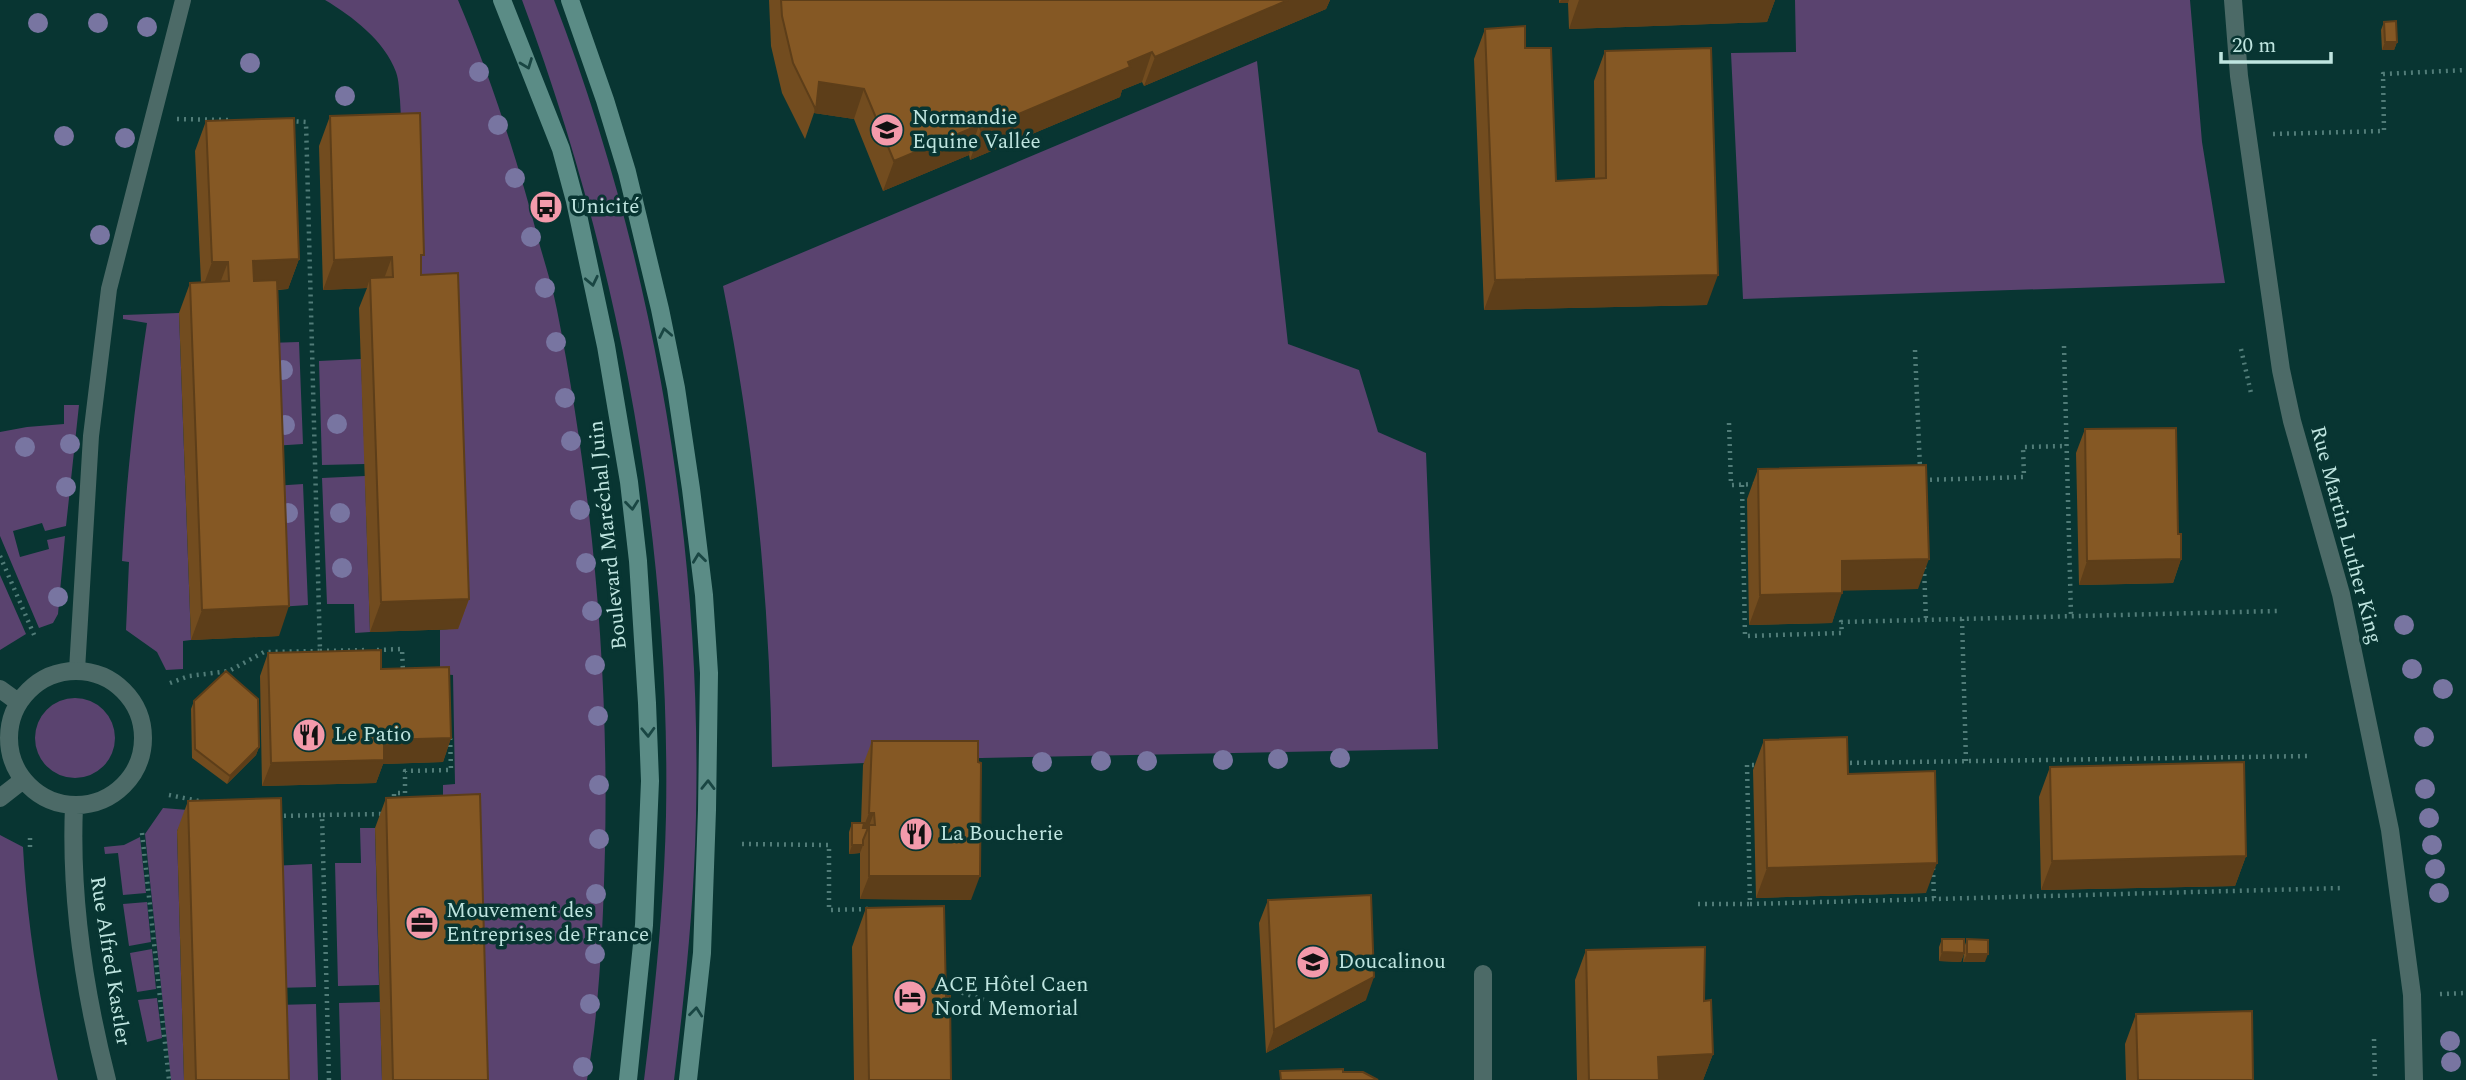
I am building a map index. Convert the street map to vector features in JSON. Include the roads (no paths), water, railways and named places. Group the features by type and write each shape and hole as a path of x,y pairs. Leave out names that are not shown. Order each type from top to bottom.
{"main road":[{"name":"Boulevard Maréchal Juin","path":"502,0 561,149 575,201 606,346 629,482 638,561 648,703 650,780 644,925 628,1080"},
{"path":"570,0 627,172 660,309 678,401 704,596 709,673 707,823 702,953 688,1080"}],"street":[{"name":"Rue Martin Luther King","path":"2233,0 2239,76 2281,370 2292,421 2341,594 2390,830 2412,995 2414,1080"},
{"path":"77,670 98,674 117,684 131,699 141,718 143,739 140,760 130,778 114,794 95,803 74,806 55,803 37,794 23,780 12,762 8,742 10,721 18,702 29,688 43,678 77,670"},
{"path":"0,689 18,702"},
{"path":"0,798 23,780"},
{"name":"Rue Alfred Kastler","path":"74,806 72,846 75,908 98,1044 107,1080"},
{"path":"1483,974 1483,1080"}],"lane":[{"path":"77,670 91,436 109,289 183,0"}],"place":[{"name":"Normandie Equine Vallée","path":"887,130"},
{"name":"Unicité","path":"546,207"},
{"name":"Le Patio","path":"309,735"},
{"name":"La Boucherie","path":"916,834"},
{"name":"Mouvement des Entreprises de France","path":"422,923"},
{"name":"Doucalinou","path":"1313,962"},
{"name":"ACE Hôtel Caen Nord Memorial","path":"910,997"}]}
